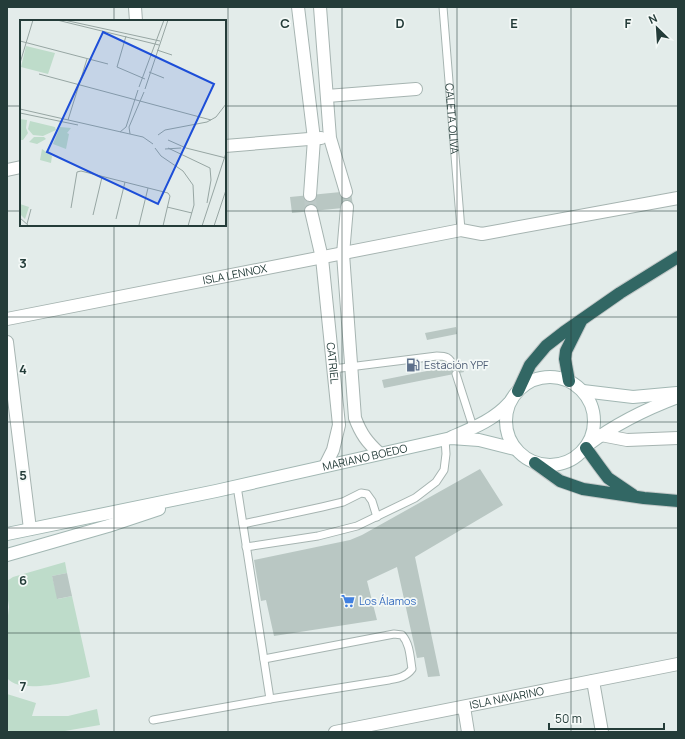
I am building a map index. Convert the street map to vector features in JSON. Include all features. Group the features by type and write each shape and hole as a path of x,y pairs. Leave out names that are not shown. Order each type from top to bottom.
{"highway":[{"path":"518,391 530,365 546,346 620,293 678,257"},
{"path":"569,381 565,359 566,351 582,320"},
{"path":"588,446 599,466 608,478 636,496"},
{"path":"535,463 560,481 582,489 678,501"}],"street":[{"path":"135,7 136,20"},
{"path":"298,7 314,139 310,195"},
{"path":"320,7 330,138 346,192"},
{"path":"327,96 416,89"},
{"path":"226,146 330,138"},
{"path":"7,170 20,167"},
{"path":"462,230 482,234 678,198"},
{"name":"CATRIEL","path":"347,207 342,254 355,418 360,431 368,443 379,453"},
{"name":"CATRIEL","path":"311,211 322,258 339,425 333,450 325,466"},
{"name":"ISLA LENNOX","path":"7,319 462,230"},
{"path":"7,342 30,529"},
{"path":"448,438 473,428 501,412 518,391 529,382 542,378 555,377 569,381 583,391 591,403 594,417 593,431 588,446"},
{"path":"583,391 633,396 678,393"},
{"name":"MARIANO BOEDO","path":"7,534 216,491 448,438 479,440 515,449 524,457 535,463 550,465 565,463 578,455 601,435 616,425 649,408 678,397"},
{"path":"510,402 506,414 506,426 509,438 515,449"},
{"path":"601,435 627,440 678,438"},
{"name":"MARIANO BOEDO","path":"7,555 108,526 216,491"},
{"name":"ISLA NAVARINO","path":"338,732 678,664"},
{"path":"593,682 602,732"},
{"path":"464,707 468,732"}],"lane":[{"name":"CALETA OLIVA","path":"443,7 462,230"},
{"path":"333,369 437,356 445,356 451,360 453,366"},
{"path":"456,374 473,428"},
{"path":"246,547 318,536 356,526 415,498 436,482 444,470 448,438"},
{"path":"237,486 270,699"},
{"path":"243,524 343,502 360,493 367,494 372,500 377,517"},
{"path":"153,720 270,699 390,680 409,674 412,669 409,646 406,639 402,635 394,634 264,659"}],"green space":[{"path":"65,562 67,573 52,576 58,599 72,596 90,677 59,684 47,685 23,686 14,683 7,678 7,624 9,607 7,581 13,577"},
{"path":"7,694 36,703 32,716 68,716 97,709 100,725 59,732 14,732 7,730"}],"building":[{"path":"351,191 353,207 292,213 290,197"},
{"path":"456,327 457,334 427,340 425,333"},
{"path":"462,364 464,372 384,388 382,380"},
{"path":"480,469 503,505 415,557 440,676 428,677 424,657 417,658 397,567 367,581 377,620 274,636 266,600 261,601 254,560 350,540 362,535"},
{"path":"67,573 72,596 57,599 52,576"}],"tunnel":[{"path":"310,195 311,211"}],"place":[{"name":"Estación YPF","path":"413,365"},
{"name":"Los Álamos","path":"348,601"}]}
